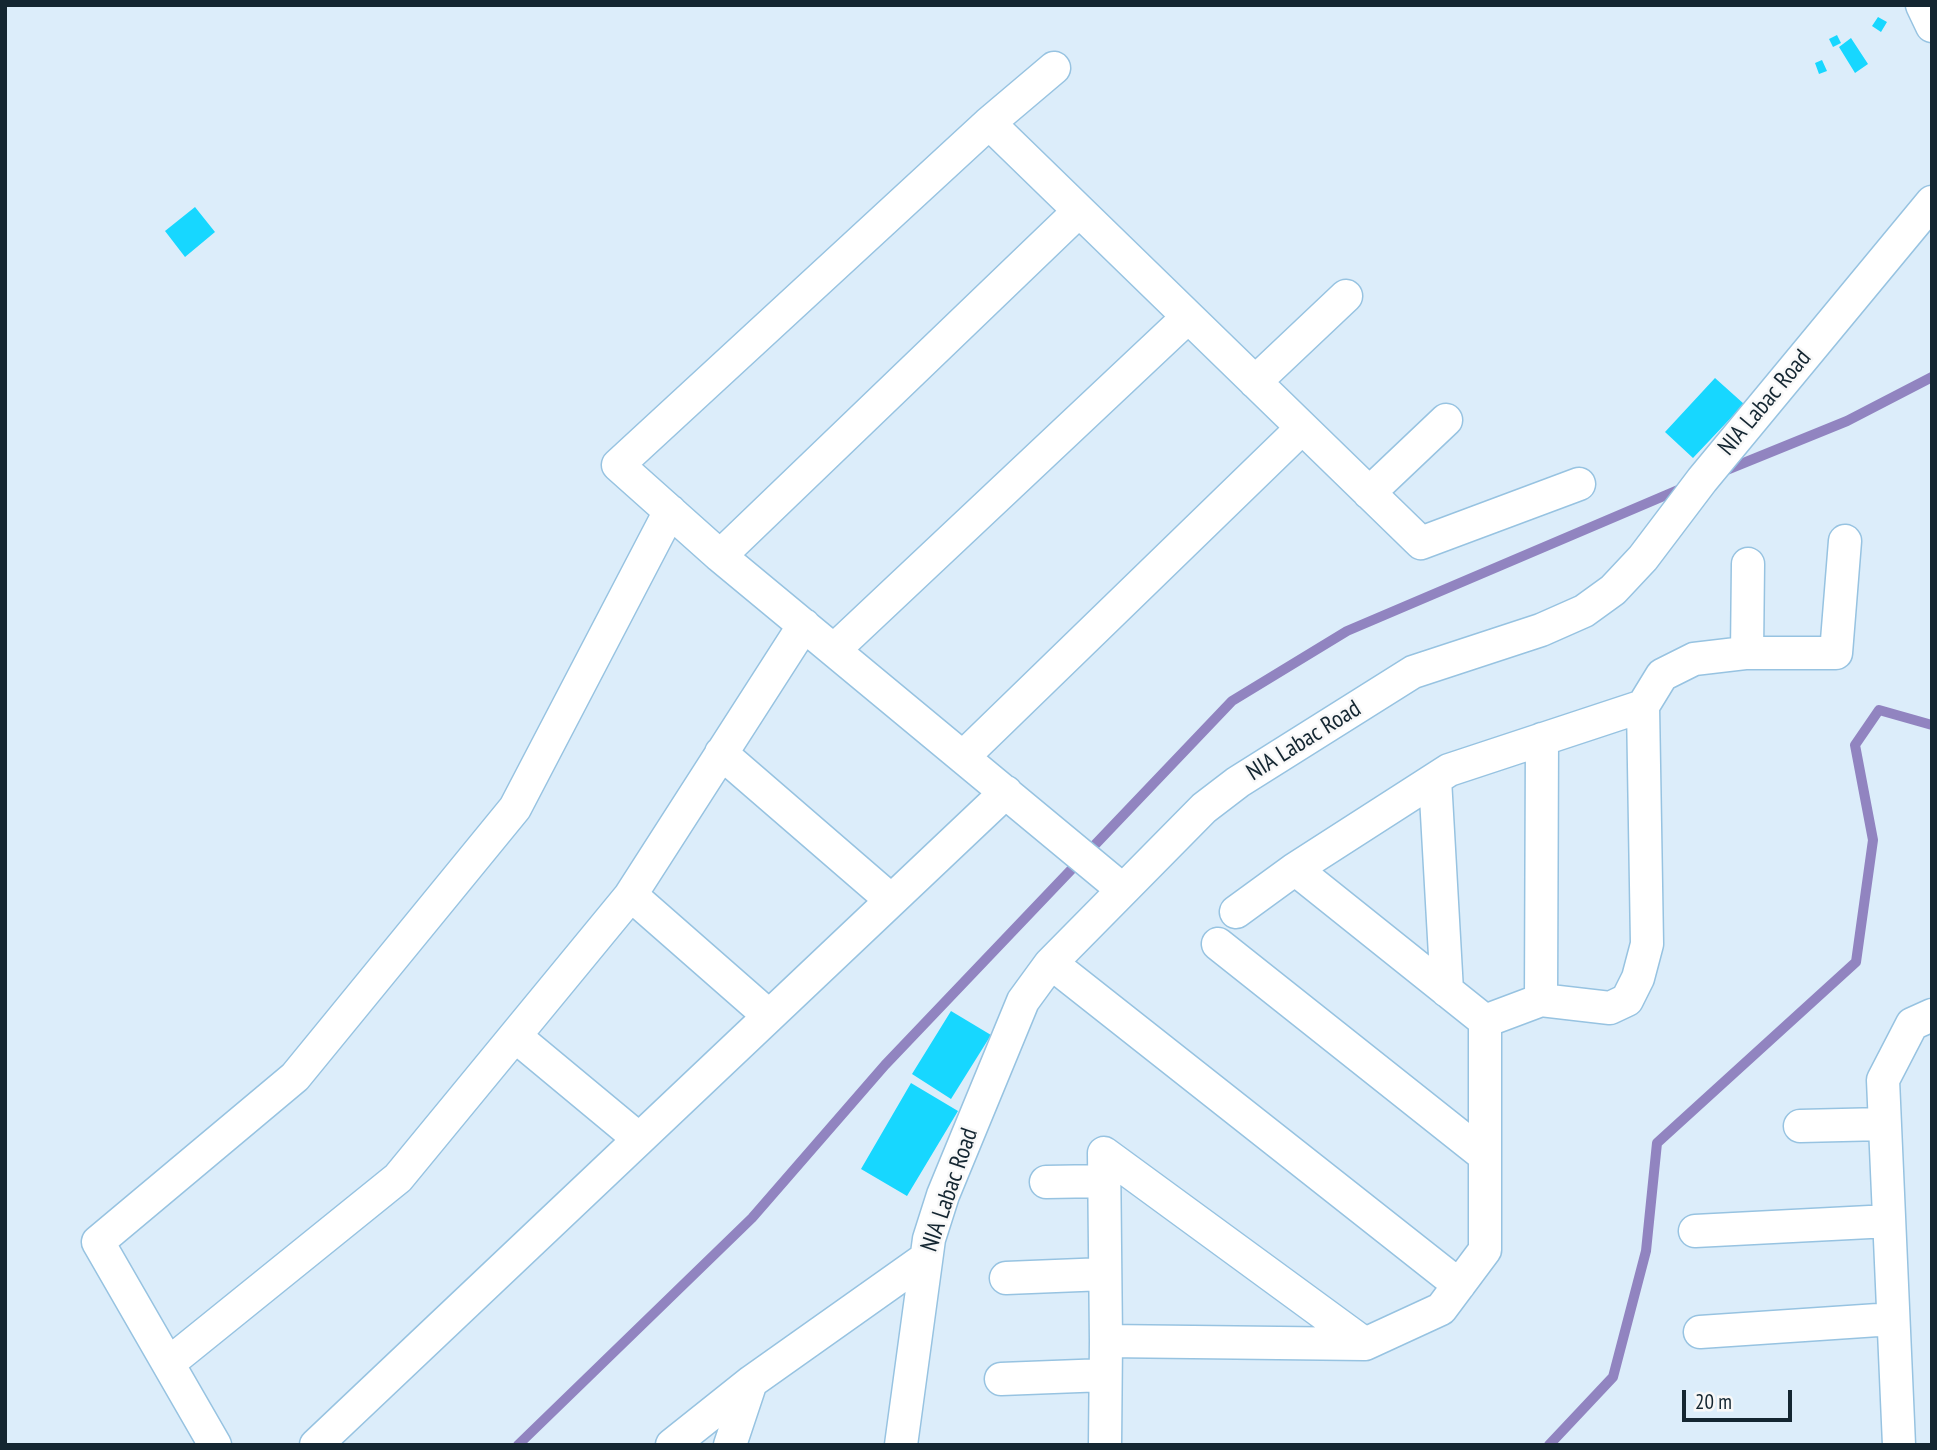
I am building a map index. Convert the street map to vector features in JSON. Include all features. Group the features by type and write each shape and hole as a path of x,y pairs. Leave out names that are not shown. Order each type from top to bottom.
{"street":[{"path":"1923,5 1932,26"},
{"path":"1054,68 989,123 618,465 720,555 1113,881"},
{"path":"989,123 1421,543 1578,484"},
{"name":"NIA Labac Road","path":"901,1445 929,1238 943,1195 1023,1001 1113,881 1238,782 1413,672 1541,630 1584,611 1613,590 1643,558 1702,480 1932,202"},
{"path":"720,555 1079,211"},
{"path":"1255,382 1346,296"},
{"path":"834,650 1188,317"},
{"path":"1369,493 1446,420"},
{"path":"963,757 1302,428"},
{"path":"215,1445 98,1242 295,1077 516,808 670,511"},
{"path":"1485,1021 1541,1000 1610,1008 1627,1000 1638,978 1647,944 1643,706 1662,675 1694,659 1747,653 1836,653 1845,541"},
{"path":"1747,653 1748,564"},
{"path":"169,1363 398,1178 631,895 804,625"},
{"path":"1236,912 1295,869 1449,770 1643,706"},
{"path":"1541,1000 1542,739"},
{"path":"721,753 891,900"},
{"path":"1435,779 1447,991"},
{"path":"316,1445 1006,792"},
{"path":"1295,869 1485,1021"},
{"path":"631,895 769,1016"},
{"path":"1218,944 1485,1156"},
{"path":"1051,963 1459,1284"},
{"path":"1899,1445 1883,1080 1912,1024 1932,1015"},
{"path":"1106,1341 1365,1344 1441,1309 1485,1250 1485,1021"},
{"path":"515,1036 639,1139"},
{"path":"1800,1126 1884,1124"},
{"path":"1105,1445 1104,1153 1365,1344"},
{"path":"1046,1182 1104,1181"},
{"path":"1695,1231 1889,1222"},
{"path":"672,1445 751,1382 926,1258"},
{"path":"1006,1278 1105,1274"},
{"path":"1700,1332 1893,1319"},
{"path":"1001,1379 1105,1375"},
{"path":"730,1445 751,1382"}],"building":[{"path":"1878,17 1887,22 1881,32 1872,26"},
{"path":"1837,35 1841,43 1833,47 1829,39"},
{"path":"1851,38 1868,64 1855,73 1839,47"},
{"path":"1822,60 1827,71 1819,74 1815,63"},
{"path":"195,207 215,232 185,257 165,231"},
{"path":"1715,378 1744,404 1693,458 1665,432"},
{"path":"951,1011 991,1035 951,1099 912,1074"},
{"path":"911,1083 958,1111 907,1196 861,1169"}],"waterway":[{"path":"1719,473 1847,421 1932,377"},
{"path":"518,1445 752,1218 885,1065 1232,701 1347,631 1685,487"},
{"path":"1549,1445 1613,1377 1646,1251 1657,1143 1856,962 1873,840 1855,745 1879,710 1932,725"}]}
